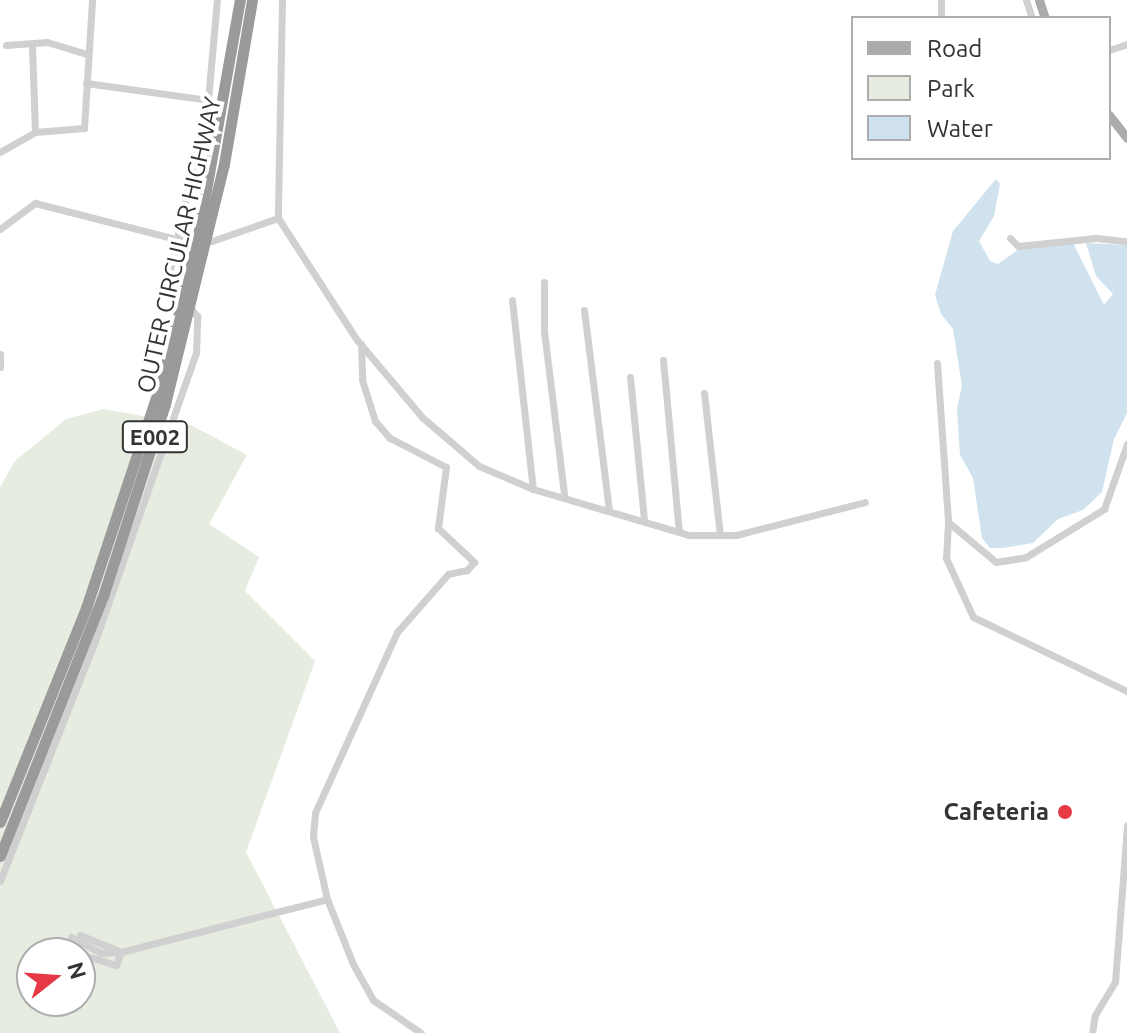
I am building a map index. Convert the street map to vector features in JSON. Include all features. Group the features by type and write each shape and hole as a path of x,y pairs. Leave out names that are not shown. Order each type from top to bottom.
{"highway":[{"name":"OUTER CIRCULAR HIGHWAY","path":"0,822 86,608 163,377 198,235 240,0"},
{"name":"OUTER CIRCULAR HIGHWAY","path":"0,856 104,593 165,404 224,164 252,0"}],"main road":[{"path":"1111,118 1127,138"}],"street":[{"path":"0,152 35,132 84,128 92,0"},
{"path":"0,881 95,641 196,353 197,316 169,282 208,100 217,0"},
{"path":"282,0 278,218 361,344 423,418 479,466 533,489 564,495 679,532 720,535 800,521 865,502"},
{"path":"6,45 47,42 87,54"},
{"path":"32,44 35,132"},
{"path":"86,83 208,100"},
{"path":"0,229 35,203 180,240 212,241 278,218"},
{"path":"1010,238 1018,246 1096,238 1127,241"},
{"path":"544,282 544,331 564,495"},
{"path":"512,300 533,489"},
{"path":"584,310 609,510"},
{"path":"361,344 362,380 375,421 390,438 446,467 438,528 474,562 467,570 448,574 397,632 315,813 313,837 327,899 373,1000 421,1033"},
{"path":"0,354 0,367"},
{"path":"663,360 679,532"},
{"path":"937,363 948,522 946,558 973,617 1127,691"},
{"path":"630,377 644,521"},
{"path":"704,393 720,535"},
{"path":"948,522 996,562 1026,557 1104,509 1127,444"},
{"path":"1092,1033 1095,1015 1115,982 1127,825"},
{"path":"96,950 121,952 327,899"},
{"path":"80,935 121,952"},
{"path":"96,959 116,965 121,952"}],"green space":[{"path":"104,409 191,425 247,455 209,524 259,557 245,591 315,661 246,852 340,1033 0,1033 0,487 15,461 66,419"}],"water":[{"path":"996,179 1000,184 994,216 979,241 990,261 998,264 1019,249 1073,243 1104,305 1113,294 1096,276 1086,243 1127,245 1127,413 1114,439 1102,492 1083,510 1058,519 1033,543 1003,548 990,548 982,538 973,478 960,455 957,408 962,386 953,329 941,314 935,295 953,231"}],"place":[{"name":"Cafeteria","path":"1065,812"}]}
